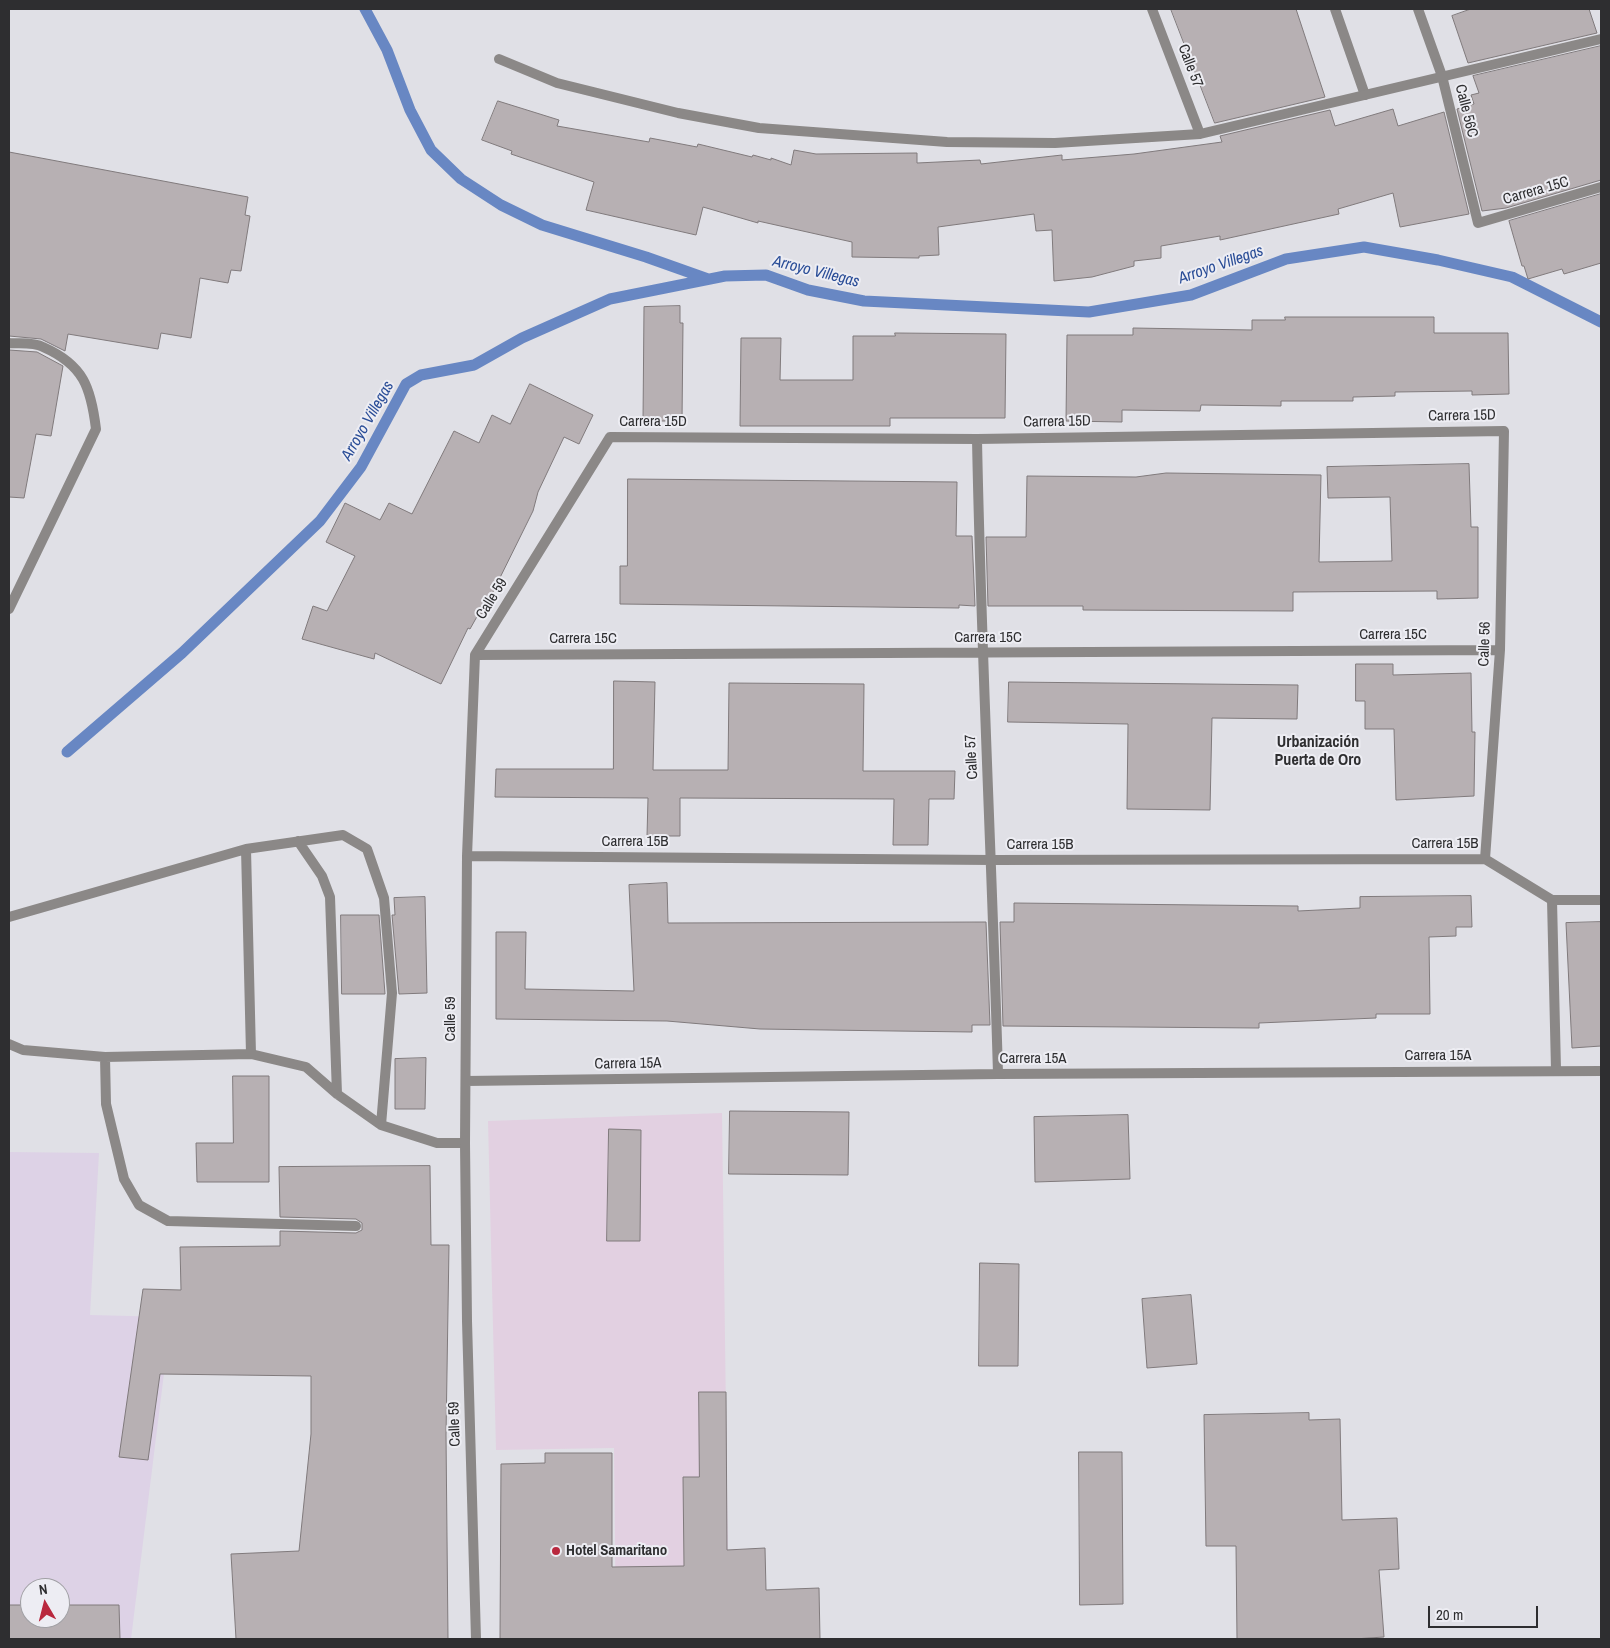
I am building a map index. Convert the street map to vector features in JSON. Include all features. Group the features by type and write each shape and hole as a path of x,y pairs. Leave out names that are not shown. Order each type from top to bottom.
{"street":[{"name":"Calle 57","path":"1152,9 1200,134"},
{"path":"1335,9 1365,95"},
{"name":"Calle 56C","path":"1418,9 1442,76 1478,223"},
{"path":"499,59 557,82 678,113 759,128 947,142 1055,143 1200,134 1601,39"},
{"name":"Carrera 15C","path":"1478,223 1601,187"},
{"path":"9,343 42,346 79,370 92,398 96,429 9,609"},
{"name":"Carrera 15D","path":"610,437 977,439 1504,430"},
{"name":"Calle 56","path":"1485,859 1500,650 1504,430"},
{"name":"Calle 59","path":"476,1639 467,1321 465,1143 467,856 475,655 610,437"},
{"name":"Calle 57","path":"977,439 982,653 992,860 998,1074"},
{"name":"Carrera 15C","path":"475,655 1500,650"},
{"path":"9,916 246,849 343,835 367,849 384,898 392,993 381,1125"},
{"path":"298,841 322,876 330,898 337,1094"},
{"path":"246,849 251,1054"},
{"name":"Carrera 15B","path":"467,856 992,860 1485,859 1552,900"},
{"path":"1556,1070 1552,900 1601,900"},
{"path":"9,1044 23,1050 105,1057 251,1054 306,1067 337,1094 381,1125 437,1142 465,1143"},
{"path":"105,1057 106,1104 124,1179 139,1205 168,1221 356,1226"},
{"name":"Carrera 15A","path":"466,1081 998,1074 1601,1071"}],"shaded area":[{"path":"722,1113 729,1639 616,1639 614,1448 496,1450 488,1121"},
{"path":"9,1152 99,1153 90,1315 171,1317 131,1639 9,1639"}],"building":[{"path":"1171,9 1296,9 1325,97 1215,123"},
{"path":"1471,9 1589,9 1597,33 1468,63 1452,16"},
{"path":"1601,46 1601,180 1506,208 1482,211 1457,109 1474,104 1471,95 1479,93 1473,76"},
{"path":"498,101 559,120 557,126 649,142 650,138 697,147 698,144 752,157 753,155 771,160 771,158 791,165 794,150 816,154 917,153 917,163 980,160 981,164 1062,155 1062,160 1134,154 1222,142 1220,136 1330,110 1335,126 1393,109 1398,126 1444,112 1469,214 1400,227 1393,193 1338,209 1339,214 1220,240 1220,236 1161,246 1161,258 1134,261 1134,266 1092,277 1054,281 1052,230 1036,231 1034,214 938,227 939,255 919,256 919,258 852,257 852,242 758,221 758,223 703,207 696,235 586,210 594,182 511,154 512,151 482,140"},
{"path":"9,152 248,197 245,215 250,216 241,271 231,270 228,283 200,278 191,338 161,333 158,349 68,334 65,351 41,339 9,336"},
{"path":"1601,194 1601,263 1564,274 1562,269 1528,279 1524,266 1522,266 1509,221"},
{"path":"680,306 680,323 683,323 682,421 643,421 644,307"},
{"path":"1285,317 1434,317 1434,333 1508,333 1509,394 1472,395 1472,391 1395,392 1395,396 1353,397 1353,401 1281,401 1281,406 1201,405 1200,411 1122,410 1122,422 1066,421 1067,335 1133,335 1133,328 1252,330 1252,320 1285,320"},
{"path":"895,333 1006,334 1005,418 890,418 890,426 740,426 741,338 781,338 780,380 853,380 853,336 895,336"},
{"path":"9,350 37,352 63,366 51,436 36,434 24,498 9,497"},
{"path":"530,384 593,415 579,444 564,437 538,492 533,511 482,614 479,613 470,629 468,628 441,684 375,653 374,659 302,639 313,606 327,611 355,556 326,542 345,503 380,520 389,503 412,514 454,431 479,443 492,415 510,424"},
{"path":"1469,464 1471,527 1478,527 1478,598 1437,599 1437,591 1293,592 1293,611 1083,610 1083,606 988,606 986,537 1026,537 1027,476 1136,477 1166,473 1321,475 1319,562 1392,561 1390,497 1328,498 1327,467"},
{"path":"628,479 957,482 956,536 972,536 975,606 959,605 959,608 620,604 620,566 627,566"},
{"path":"1356,664 1393,664 1393,675 1471,673 1472,732 1475,732 1474,796 1396,800 1394,729 1365,729 1365,701 1356,701"},
{"path":"614,681 655,682 653,770 728,770 729,683 864,684 863,771 955,771 954,799 929,799 928,845 893,845 894,799 680,798 680,836 647,836 648,798 495,797 496,769 613,769"},
{"path":"1009,682 1298,685 1297,719 1212,718 1210,810 1127,809 1128,724 1008,722"},
{"path":"667,883 668,923 986,922 990,1025 972,1025 972,1032 760,1029 667,1021 496,1019 496,932 526,932 525,989 634,991 629,885"},
{"path":"1471,896 1472,927 1456,927 1456,936 1429,937 1430,1014 1376,1014 1376,1018 1259,1023 1259,1028 1003,1026 1000,922 1014,922 1014,903 1298,906 1298,911 1360,908 1360,897"},
{"path":"425,897 427,993 399,994 392,915 395,915 394,898"},
{"path":"341,915 379,915 385,994 342,994"},
{"path":"1601,922 1601,1046 1572,1048 1566,923"},
{"path":"426,1058 425,1109 395,1109 395,1059"},
{"path":"233,1076 269,1076 269,1182 197,1182 196,1143 233,1143"},
{"path":"730,1111 849,1112 848,1175 729,1174"},
{"path":"1128,1115 1130,1179 1035,1182 1034,1117"},
{"path":"609,1129 641,1130 640,1241 607,1241"},
{"path":"430,1166 431,1245 449,1245 446,1435 448,1639 236,1639 231,1554 299,1551 311,1434 311,1376 160,1374 148,1460 119,1457 143,1289 181,1290 180,1247 280,1246 280,1231 356,1233 362,1230 362,1223 356,1219 280,1217 279,1167"},
{"path":"980,1263 1019,1264 1018,1366 979,1366"},
{"path":"1191,1295 1197,1364 1147,1368 1142,1299"},
{"path":"699,1392 726,1392 727,1550 765,1548 766,1590 819,1588 820,1639 500,1639 501,1464 545,1463 545,1453 612,1453 612,1567 684,1566 683,1477 699,1477"},
{"path":"1309,1413 1309,1420 1340,1419 1342,1520 1397,1518 1399,1569 1379,1570 1384,1637 1354,1639 1237,1639 1236,1546 1206,1546 1204,1415"},
{"path":"1079,1452 1122,1452 1123,1604 1080,1605"},
{"path":"9,1605 20,1605 20,1628 70,1628 70,1605 119,1605 120,1639 9,1639"}],"waterway":[{"path":"365,9 387,50 410,110 431,150 461,179 501,205 542,225 646,257 708,279"},
{"name":"Arroyo Villegas","path":"67,752 182,653 320,521 361,467 406,384 421,375 474,365 522,338 610,299 725,276 766,275 808,290 864,301 1089,312 1191,295 1286,259 1364,247 1438,260 1512,277 1601,322"}],"place":[{"name":"Hotel Samaritano","path":"556,1551"}],"district":[{"name":"Urbanización Puerta de Oro","path":"1318,752"}]}
